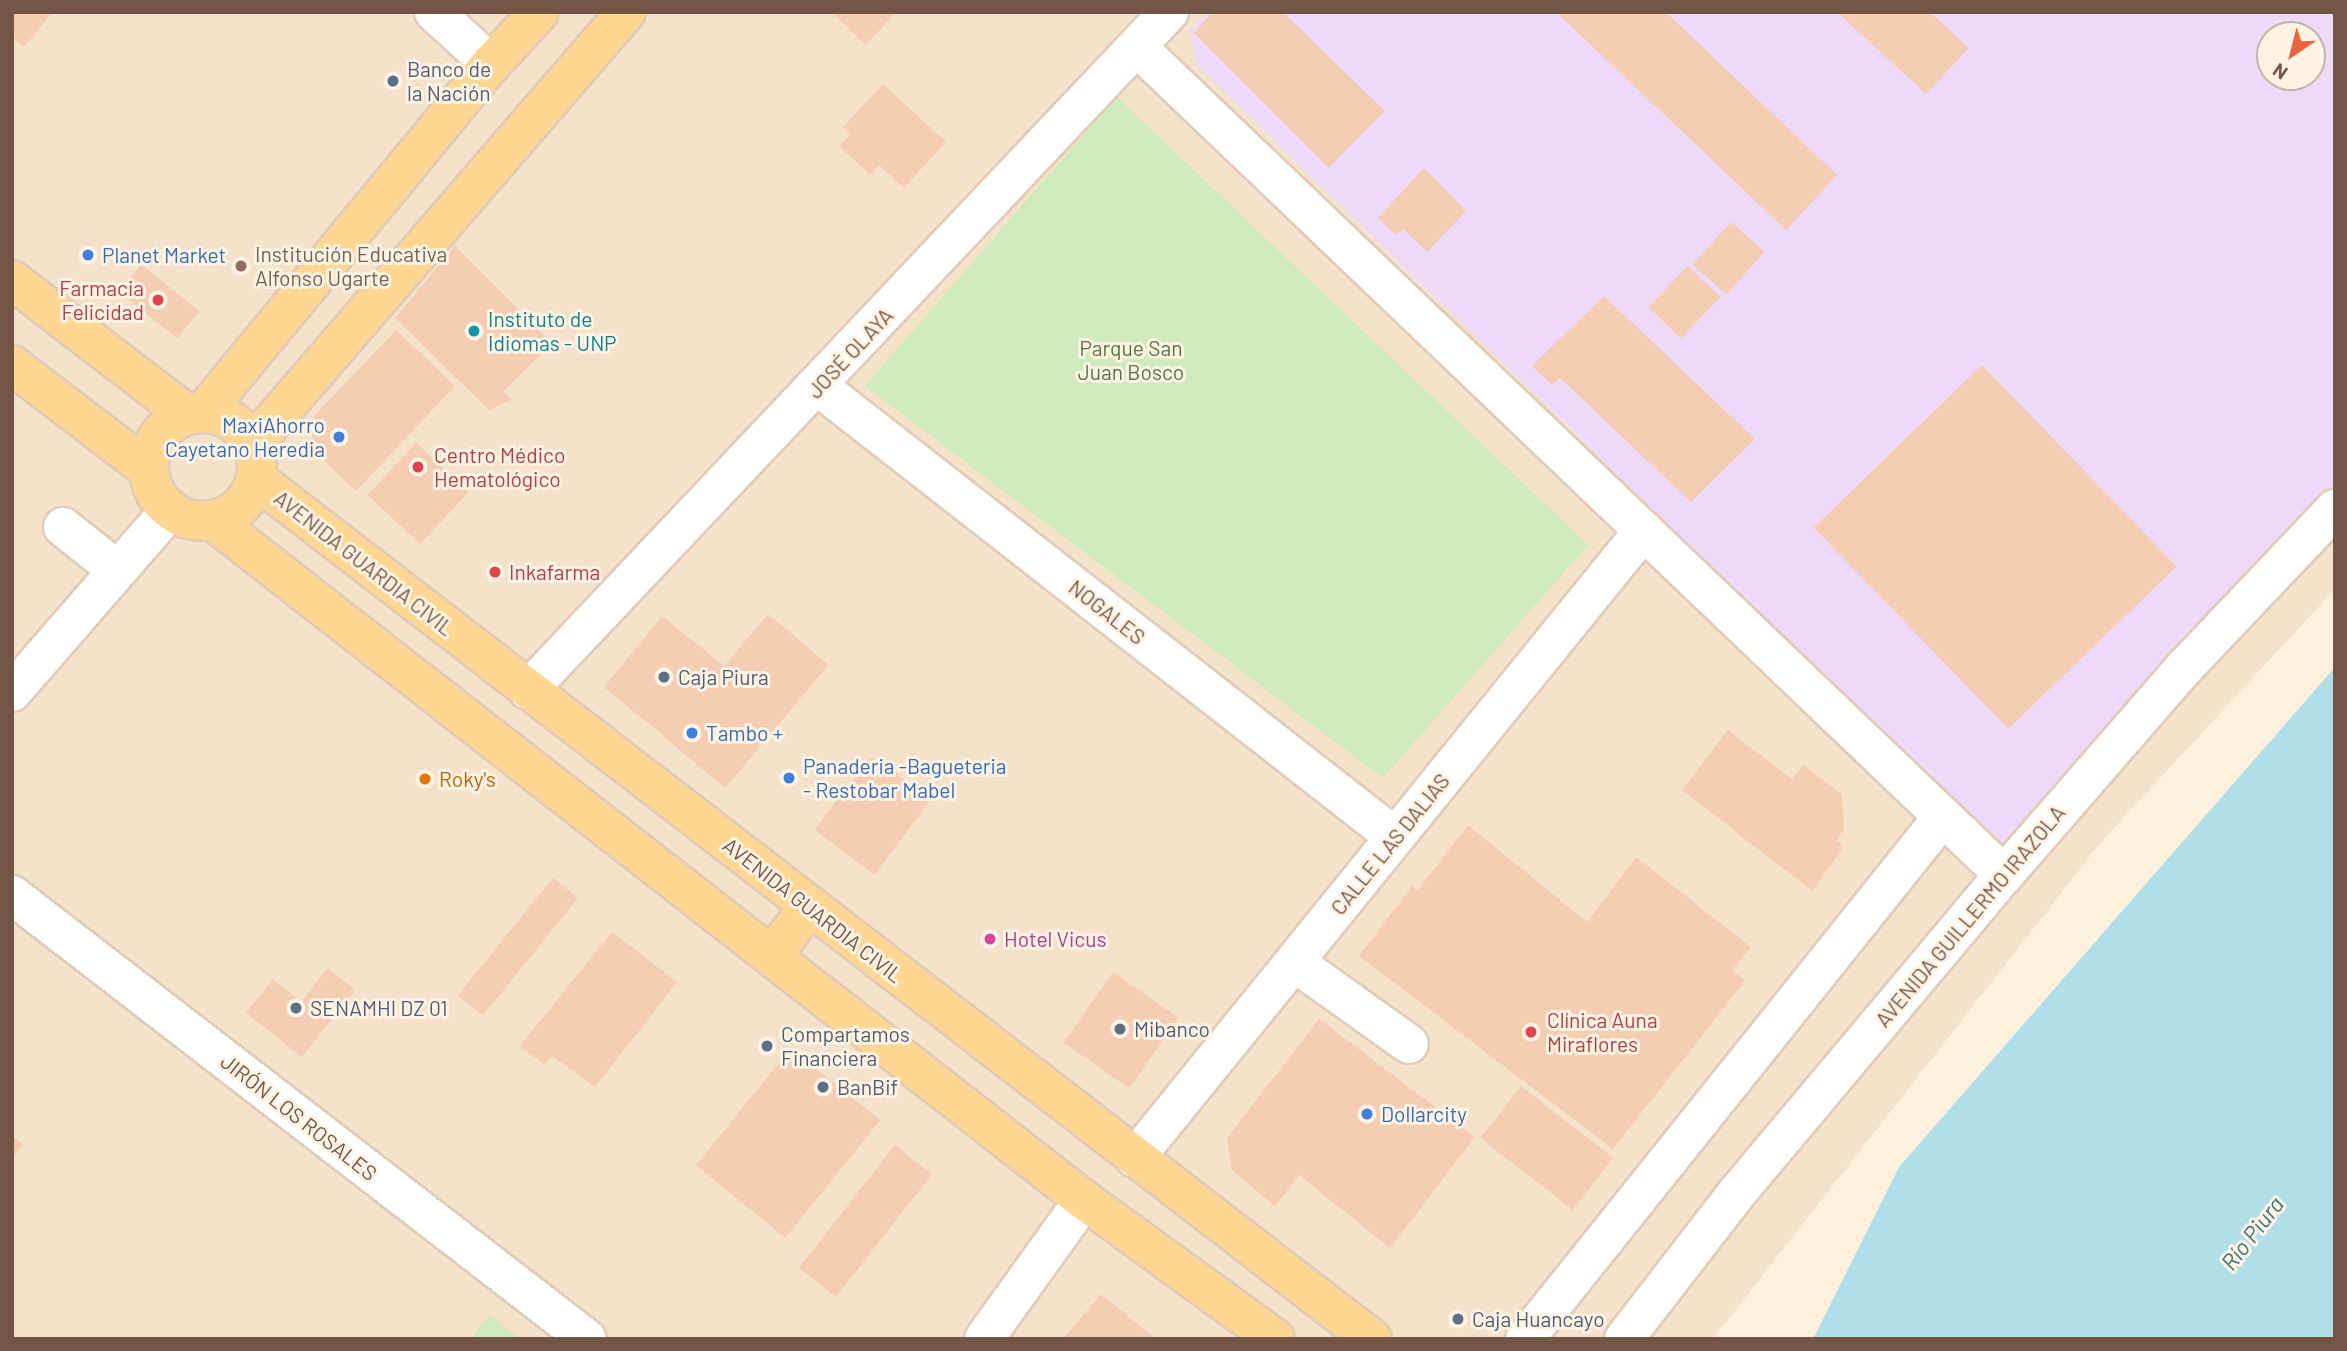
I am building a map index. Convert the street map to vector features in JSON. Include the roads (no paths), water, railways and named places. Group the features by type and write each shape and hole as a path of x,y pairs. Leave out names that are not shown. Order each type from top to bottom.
{"main road":[{"path":"539,12 491,64 196,414 163,429 149,455 148,469 159,501 170,510 197,521 212,520 240,507 254,462 626,12"},
{"path":"12,280 196,414 232,422 254,462"},
{"path":"12,365 148,469"},
{"name":"AVENIDA GUARDIA CIVIL","path":"254,462 528,690 1372,1339"},
{"path":"212,520 1084,1200 1275,1339"},
{"path":"772,957 809,906"}],"street":[{"path":"434,12 491,64"},
{"name":"JOSÉ OLAYA","path":"528,690 819,387 1169,12"},
{"path":"1137,47 1942,818 2004,874"},
{"name":"NOGALES","path":"819,387 1395,838"},
{"name":"AVENIDA GUILLERMO IRAZOLA","path":"1624,1339 1736,1194 2004,874 2185,667 2335,509"},
{"path":"12,692 170,510"},
{"path":"63,527 117,570"},
{"name":"CALLE LAS DALIAS","path":"1135,1158 1644,530"},
{"path":"1525,1339 1942,818"},
{"name":"JIRÓN LOS ROSALES","path":"12,895 587,1339"},
{"path":"1294,962 1409,1044"},
{"path":"984,1339 1084,1200"}],"water":[{"name":"Río Piura","path":"2335,667 2335,1339 1813,1339 1899,1167"}],"place":[{"name":"Banco de la Nación","path":"393,81"},
{"name":"Planet Market","path":"88,255"},
{"name":"Institución Educativa Alfonso Ugarte","path":"241,266"},
{"name":"Farmacia Felicidad","path":"158,300"},
{"name":"Instituto de Idiomas - UNP","path":"474,331"},
{"name":"MaxiAhorro Cayetano Heredia","path":"339,437"},
{"name":"Centro Médico Hematológico","path":"418,467"},
{"name":"Inkafarma","path":"495,572"},
{"name":"Caja Piura","path":"664,677"},
{"name":"Tambo +","path":"692,733"},
{"name":"Panaderia -Bagueteria - Restobar Mabel","path":"789,778"},
{"name":"Roky's","path":"425,779"},
{"name":"Hotel Vicus","path":"990,939"},
{"name":"SENAMHI DZ 01","path":"296,1008"},
{"name":"Mibanco","path":"1120,1029"},
{"name":"Clínica Auna Miraflores","path":"1531,1032"},
{"name":"Compartamos Financiera","path":"767,1046"},
{"name":"BanBif","path":"823,1087"},
{"name":"Dollarcity","path":"1367,1114"},
{"name":"Caja Huancayo","path":"1458,1319"}],"park label":[{"name":"Parque San Juan Bosco","path":"1131,360"}]}
